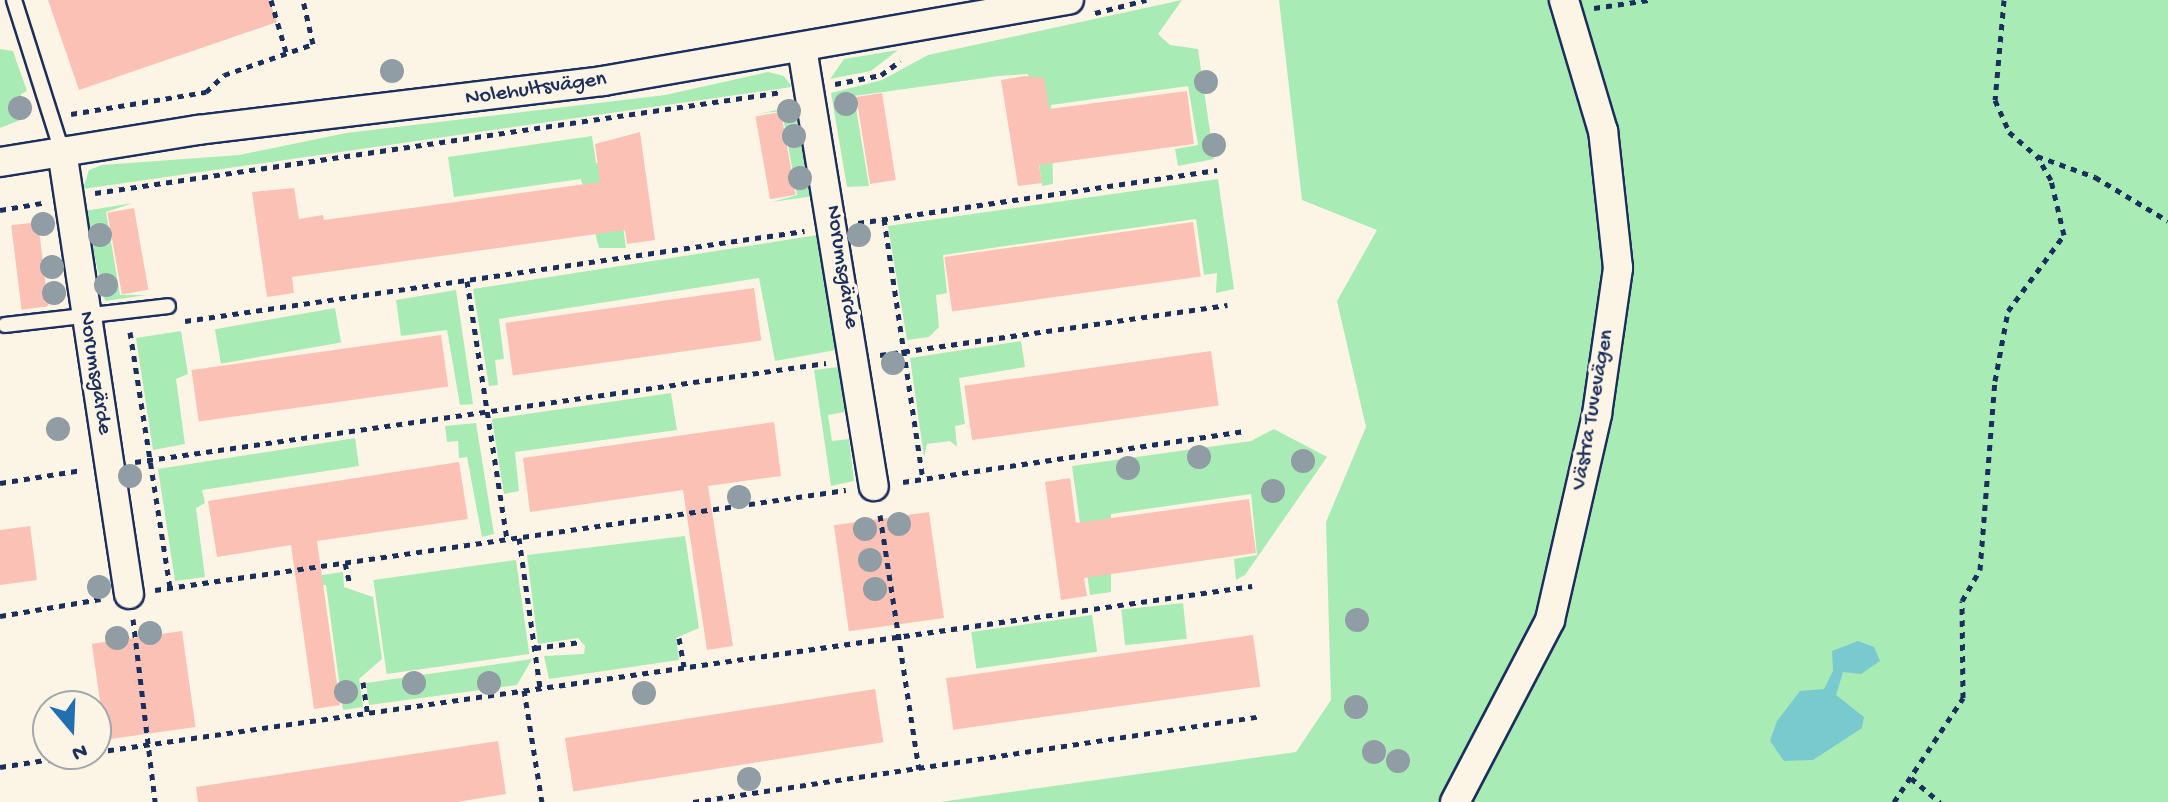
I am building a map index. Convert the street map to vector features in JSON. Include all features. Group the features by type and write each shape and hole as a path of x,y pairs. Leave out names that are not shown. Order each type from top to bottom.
{"street":[{"name":"Nolehultsvägen","path":"0,162 62,151 524,93 802,48 1069,0"},
{"name":"Västra Tuvevägen","path":"1455,802 1550,620 1597,414 1618,268 1603,131 1566,6"},
{"name":"Norumsgärde","path":"802,48 834,227 874,486"},
{"name":"Norumsgärde","path":"62,151 71,198 86,327 129,594"}],"lane":[{"path":"14,0 54,117 62,151"},
{"path":"5,325 86,327 168,306"}],"path":[{"path":"271,0 286,52"},
{"path":"54,117 206,92 224,75 313,44 303,0"},
{"path":"1566,6 1648,0"},
{"path":"1894,802 1963,698 1962,601 1980,570 1995,381 2008,311 2064,235 2051,180 2037,156 2009,132 1995,100 2004,0"},
{"path":"0,210 881,75"},
{"path":"2037,156 2095,177 2168,221"},
{"path":"175,322 1217,170"},
{"path":"884,219 923,479"},
{"path":"467,281 507,540"},
{"path":"0,483 1227,305"},
{"path":"86,327 144,327"},
{"path":"129,329 170,588"},
{"path":"0,616 129,594 1246,431"},
{"path":"874,486 919,769"},
{"path":"519,538 540,688"},
{"path":"345,563 350,584"},
{"path":"112,750 1252,586"},
{"path":"129,594 155,802"},
{"path":"679,638 684,667"},
{"path":"535,648 581,642"},
{"path":"363,682 367,712"},
{"path":"524,690 542,802"},
{"path":"693,802 1262,716"},
{"path":"0,767 32,762"},
{"path":"1911,778 1940,802"}],"green space":[{"path":"1182,0 1158,34 1170,45 1198,49 1214,159 1178,166 1175,149 1198,145 1188,86 1051,105 1053,184 1042,186 1028,74 999,76 854,96 869,186 847,187 831,93 882,80 928,55"},
{"path":"1279,0 2168,0 2168,802 940,802 1296,752 1331,700 1326,522 1366,427 1337,301 1377,230 1302,200"},
{"path":"0,49 13,51 27,91 21,94 23,119 0,128"},
{"path":"898,50 871,71 830,79 844,59"},
{"path":"768,72 784,76 792,87 83,189 89,170 102,165 239,155 346,133 665,95"},
{"path":"799,106 814,196 772,202 797,195 782,111 756,114"},
{"path":"592,136 596,163 614,162 626,248 599,248 581,179 454,197 448,157"},
{"path":"1218,179 1234,289 1216,293 1217,273 1204,275 1196,219 943,255 947,293 936,295 939,327 929,337 907,340 888,226"},
{"path":"133,203 106,212 120,295 147,295 105,301 84,211"},
{"path":"818,235 836,350 775,361 759,278 499,319 504,359 495,360 498,385 489,386 473,289"},
{"path":"456,290 473,404 460,405 447,330 401,336 396,300"},
{"path":"335,308 341,342 221,364 215,329"},
{"path":"181,331 188,374 176,379 185,444 153,450 136,338"},
{"path":"1021,341 1025,367 959,378 965,424 955,426 957,447 950,441 927,444 924,457 910,358"},
{"path":"838,367 845,412 828,415 832,441 849,439 854,481 831,486 814,370"},
{"path":"671,393 677,430 515,452 519,491 504,494 492,419"},
{"path":"476,423 494,534 482,537 467,457 459,458 458,441 447,442 445,426"},
{"path":"1274,429 1327,457 1245,575 1236,580 1234,559 1257,555 1251,494 1111,514 1111,592 1090,595 1072,466 1251,441"},
{"path":"355,438 359,466 202,490 205,503 196,508 205,577 175,581 158,469"},
{"path":"685,536 699,628 676,638 679,660 549,679 544,656 584,654 585,646 578,638 538,644 527,555"},
{"path":"516,560 529,654 387,674 373,580"},
{"path":"343,572 344,587 373,597 382,659 359,679 363,707 343,710 326,585 309,586 308,577"},
{"path":"1183,603 1187,639 1125,645 1121,609"},
{"path":"1092,615 1097,652 976,669 971,632"},
{"path":"532,659 517,685 369,705 366,683"}],"water":[{"path":"1858,641 1874,647 1880,661 1861,674 1843,672 1836,695 1864,717 1862,728 1813,760 1784,761 1770,741 1777,721 1800,691 1824,689 1833,671 1832,651"}],"building":[{"path":"48,0 269,0 277,22 79,90"},
{"path":"1025,76 1044,78 1049,109 1187,91 1194,144 1039,165 1042,183 1018,186 1001,80"},
{"path":"882,93 896,180 870,184 856,97"},
{"path":"781,112 796,195 770,199 755,117"},
{"path":"640,132 655,240 627,244 625,230 292,277 294,293 267,297 252,192 294,188 299,219 323,215 324,220 600,182 595,144"},
{"path":"134,208 148,290 122,294 107,213"},
{"path":"38,222 48,306 22,310 11,225"},
{"path":"1193,222 1201,276 952,311 944,257"},
{"path":"754,288 761,340 513,375 505,323"},
{"path":"441,335 448,386 199,422 191,370"},
{"path":"1211,351 1219,405 972,440 964,386"},
{"path":"774,422 781,476 708,486 733,646 707,650 683,490 530,512 523,458"},
{"path":"459,462 468,519 317,541 340,705 314,709 291,545 217,557 208,501"},
{"path":"1070,478 1076,523 1249,499 1256,553 1084,578 1087,596 1061,600 1045,482"},
{"path":"929,512 944,618 849,631 834,525"},
{"path":"30,526 37,580 0,585 0,530"},
{"path":"182,631 195,727 112,739 112,690 98,690 92,644"},
{"path":"1253,635 1260,686 953,730 946,678"},
{"path":"875,689 883,742 573,791 565,738"},
{"path":"498,741 506,794 457,802 198,802 196,787"}]}
